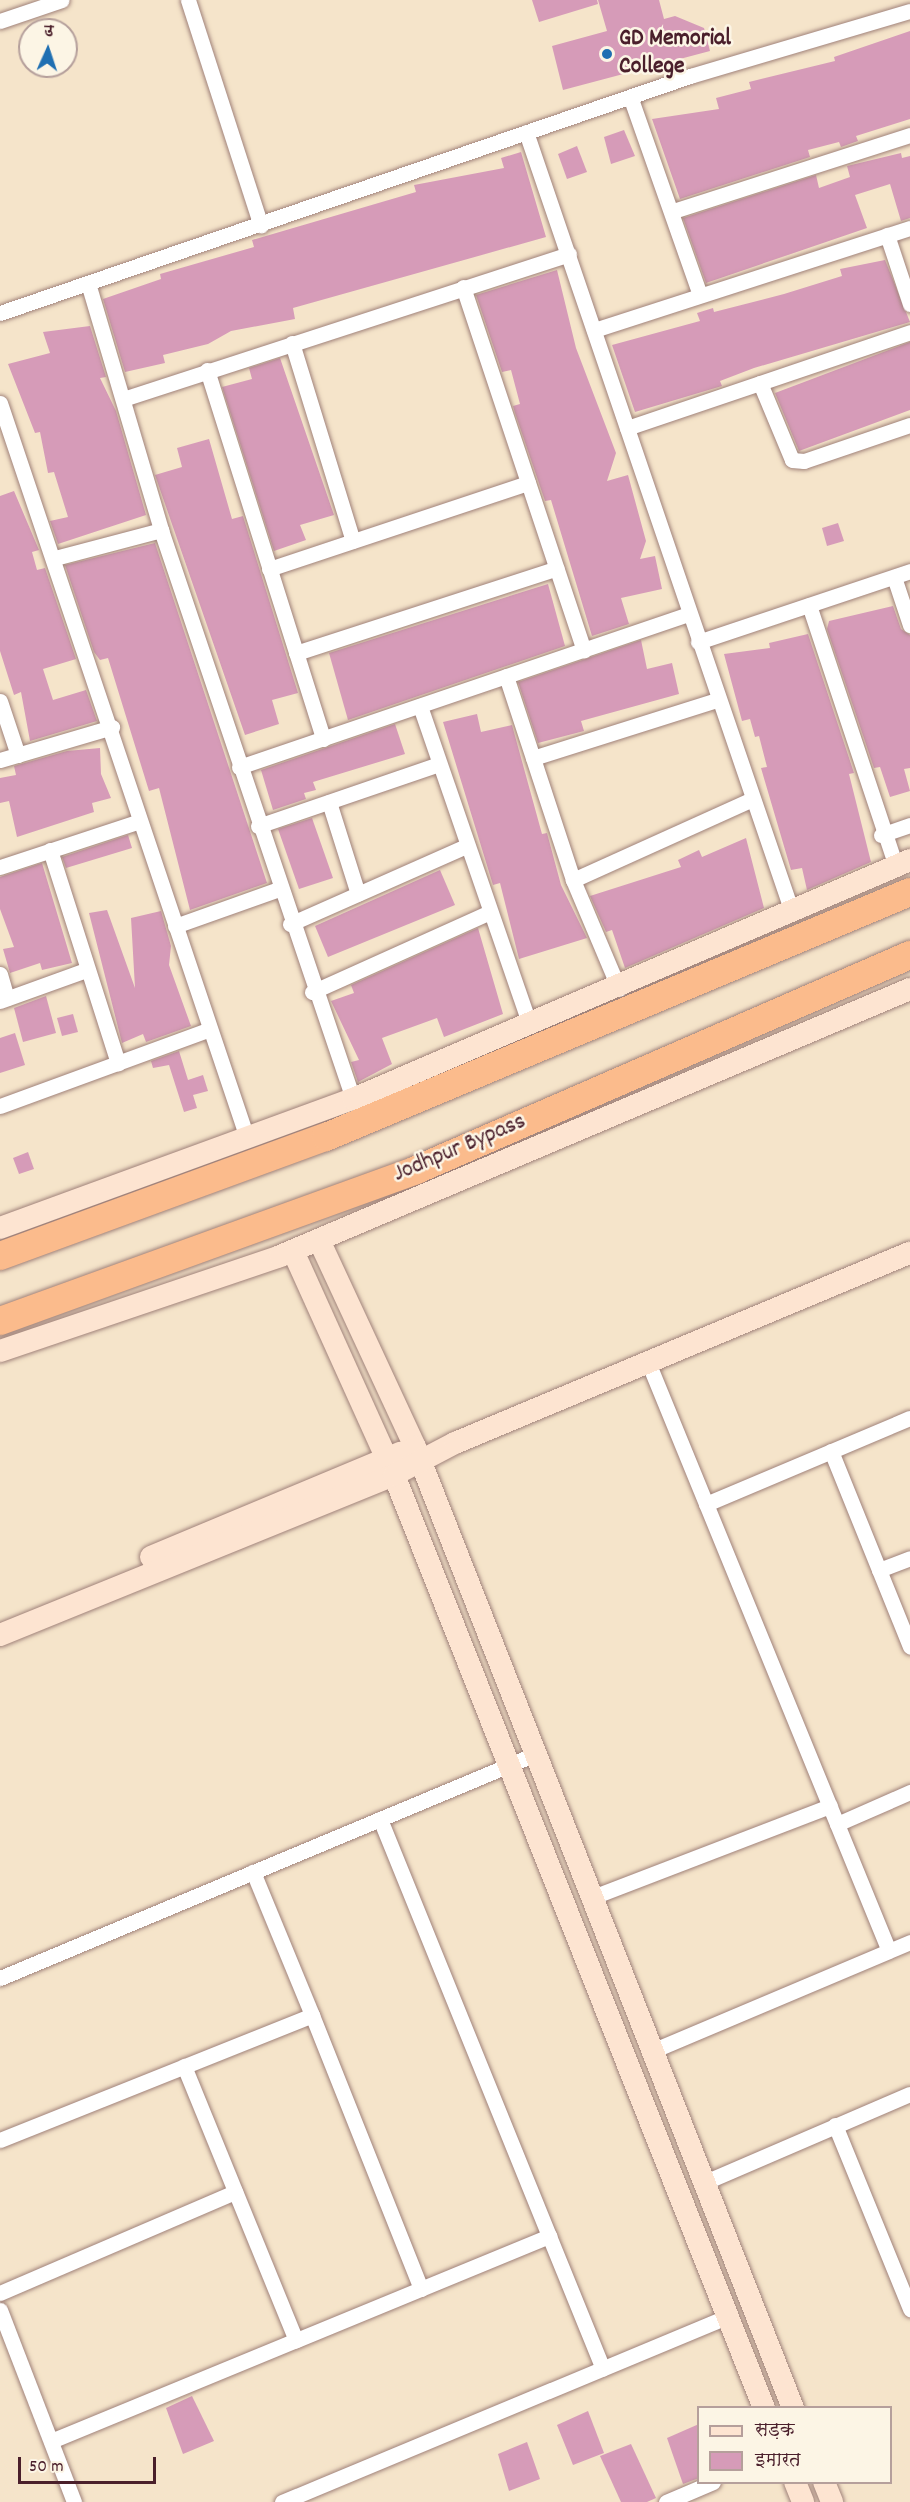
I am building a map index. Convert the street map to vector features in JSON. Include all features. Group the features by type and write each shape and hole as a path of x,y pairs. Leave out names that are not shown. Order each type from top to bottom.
{"highway":[{"path":"0,1256 326,1137 910,892"},
{"name":"Jodhpur Bypass","path":"0,1321 416,1170 910,955"}],"street":[{"path":"188,0 261,226"},
{"path":"0,21 52,2"},
{"path":"0,313 261,226 525,132 910,11"},
{"path":"631,99 673,211 700,295"},
{"path":"525,132 569,254 750,800 792,912"},
{"path":"673,211 910,135"},
{"path":"594,330 910,228"},
{"path":"887,235 910,304"},
{"path":"123,399 569,254"},
{"path":"88,283 161,530 312,992 352,1100"},
{"path":"464,287 584,650"},
{"path":"627,428 910,332"},
{"path":"292,343 353,541"},
{"path":"207,370 323,739"},
{"path":"760,383 792,460 804,461 910,425"},
{"path":"0,403 3,425 55,558 112,727 208,1030 247,1138"},
{"path":"270,569 528,483"},
{"path":"55,558 161,530"},
{"path":"296,653 557,568"},
{"path":"698,642 910,572"},
{"path":"894,577 910,625"},
{"path":"0,1228 352,1100 529,1023 619,989 903,864 881,835 809,605"},
{"path":"239,767 688,614"},
{"path":"506,676 573,880 619,989"},
{"path":"533,758 717,700"},
{"path":"0,701 18,754"},
{"path":"420,706 488,913 529,1023"},
{"path":"0,760 112,727"},
{"path":"258,826 439,764"},
{"path":"573,880 750,800"},
{"path":"329,802 358,894"},
{"path":"0,867 140,821"},
{"path":"881,835 910,825"},
{"path":"290,924 466,846"},
{"path":"50,850 86,970 118,1063"},
{"path":"175,926 279,889"},
{"path":"312,992 488,913"},
{"path":"0,974 4,999 86,970"},
{"path":"0,1351 293,1251 910,989"},
{"path":"0,1106 208,1030"},
{"path":"0,1635 391,1467 910,1239"},
{"path":"319,1240 417,1455 532,1755 793,2406"},
{"path":"293,1251 391,1467 763,2406"},
{"path":"417,1455 910,1253"},
{"path":"648,1362 890,1951"},
{"path":"706,1504 910,1418"},
{"path":"831,1451 910,1647"},
{"path":"0,1619 391,1467"},
{"path":"879,1570 910,1558"},
{"path":"0,1978 532,1755"},
{"path":"837,1824 910,1792"},
{"path":"590,1898 830,1806"},
{"path":"380,1820 603,2369"},
{"path":"254,1872 421,2289"},
{"path":"652,2051 910,1942"},
{"path":"0,2140 312,2014"},
{"path":"184,2066 296,2340"},
{"path":"703,2183 910,2094"},
{"path":"835,2125 910,2309"},
{"path":"0,2293 235,2192"},
{"path":"51,2441 549,2236"},
{"path":"0,2310 74,2502"},
{"path":"282,2502 307,2497 727,2317"},
{"path":"666,2502 708,2484"},
{"path":"796,2484 803,2502"},
{"path":"825,2484 832,2502"}],"building":[{"path":"532,0 597,0 598,4 539,22"},
{"path":"598,0 659,0 664,19 675,16 704,28 710,51 563,90 552,46 607,31"},
{"path":"910,31 910,119 856,136 858,141 841,147 839,142 808,150 810,157 680,199 652,119 719,109 716,98 751,89 749,82 835,61 834,57"},
{"path":"624,130 635,156 611,164 604,137"},
{"path":"577,146 587,172 567,179 558,154"},
{"path":"521,152 546,237 293,308 295,319 231,331 208,344 163,355 165,363 125,372 103,299 161,279 160,274 254,247 252,240 416,192 414,185 504,168 501,158"},
{"path":"901,153 902,158 910,156 910,218 901,221 890,184 855,195 867,228 706,283 683,218 816,175 819,188 850,177 847,166"},
{"path":"885,260 910,322 754,368 720,381 722,386 635,412 612,345 700,321 697,313 713,308 714,312 784,294 842,276 840,269"},
{"path":"557,270 576,348 616,453 607,481 628,475 646,541 640,559 655,556 662,589 621,598 629,624 592,636 551,500 545,501 515,413 513,406 520,404 511,370 502,372 476,295"},
{"path":"90,326 106,377 100,378 116,411 146,515 58,544 50,521 68,517 54,472 48,473 40,432 35,433 8,364 50,353 43,332"},
{"path":"910,342 910,410 799,451 775,393"},
{"path":"280,358 334,515 300,525 306,540 274,551 222,387 252,379 249,368"},
{"path":"209,439 232,519 243,516 298,693 272,700 279,724 245,735 155,475 182,467 177,448"},
{"path":"14,491 39,550 32,552 37,570 45,568 76,659 43,669 53,700 86,690 97,721 30,741 21,692 14,695 0,651 0,496"},
{"path":"838,523 844,541 827,546 822,528"},
{"path":"155,543 267,883 190,910 159,788 149,791 108,658 100,660 94,652 65,565"},
{"path":"548,584 565,646 348,720 329,653"},
{"path":"893,606 901,629 910,635 910,768 904,769 910,791 890,797 880,767 874,768 827,629 829,621"},
{"path":"808,634 854,773 849,774 871,862 807,890 802,868 791,870 761,768 767,767 759,736 755,737 750,719 742,721 724,654 770,648 769,643"},
{"path":"641,640 647,669 672,663 679,694 581,721 584,731 538,743 518,682"},
{"path":"477,714 481,732 512,725 542,834 547,833 561,885 587,938 519,959 500,883 493,885 443,722"},
{"path":"395,724 405,754 313,782 316,790 304,793 306,799 273,810 261,770"},
{"path":"100,748 101,774 111,798 92,803 94,812 17,837 9,801 0,803 0,778 16,775 14,766 67,751"},
{"path":"312,818 333,878 299,889 278,829"},
{"path":"128,835 132,848 66,868 62,857"},
{"path":"746,838 764,908 625,968 612,930 606,932 590,896 681,867 678,860 699,850 702,857"},
{"path":"42,863 72,963 42,970 40,963 10,973 3,949 14,947 0,909 0,877"},
{"path":"440,870 455,905 328,957 315,926"},
{"path":"107,910 135,988 131,918 161,911 171,946 169,965 191,1026 146,1042 143,1034 122,1043 89,913"},
{"path":"478,928 503,1014 444,1037 437,1018 382,1038 392,1064 358,1082 351,1062 359,1060 331,1001 354,993 351,985"},
{"path":"46,996 56,1033 23,1042 14,1008"},
{"path":"73,1014 78,1032 62,1036 57,1018"},
{"path":"15,1033 25,1065 0,1073 0,1038"},
{"path":"179,1051 188,1080 203,1075 208,1091 193,1095 197,1108 184,1112 169,1065 153,1068 151,1061"},
{"path":"28,1152 34,1169 19,1174 13,1158"},
{"path":"192,2396 214,2441 183,2454 166,2408"},
{"path":"588,2411 604,2453 573,2465 557,2425"},
{"path":"697,2425 697,2479 683,2484 667,2438"},
{"path":"527,2442 540,2479 509,2491 498,2454"},
{"path":"631,2444 656,2498 647,2502 621,2502 600,2456"}],"place":[{"name":"GD Memorial College","path":"607,54"}]}
